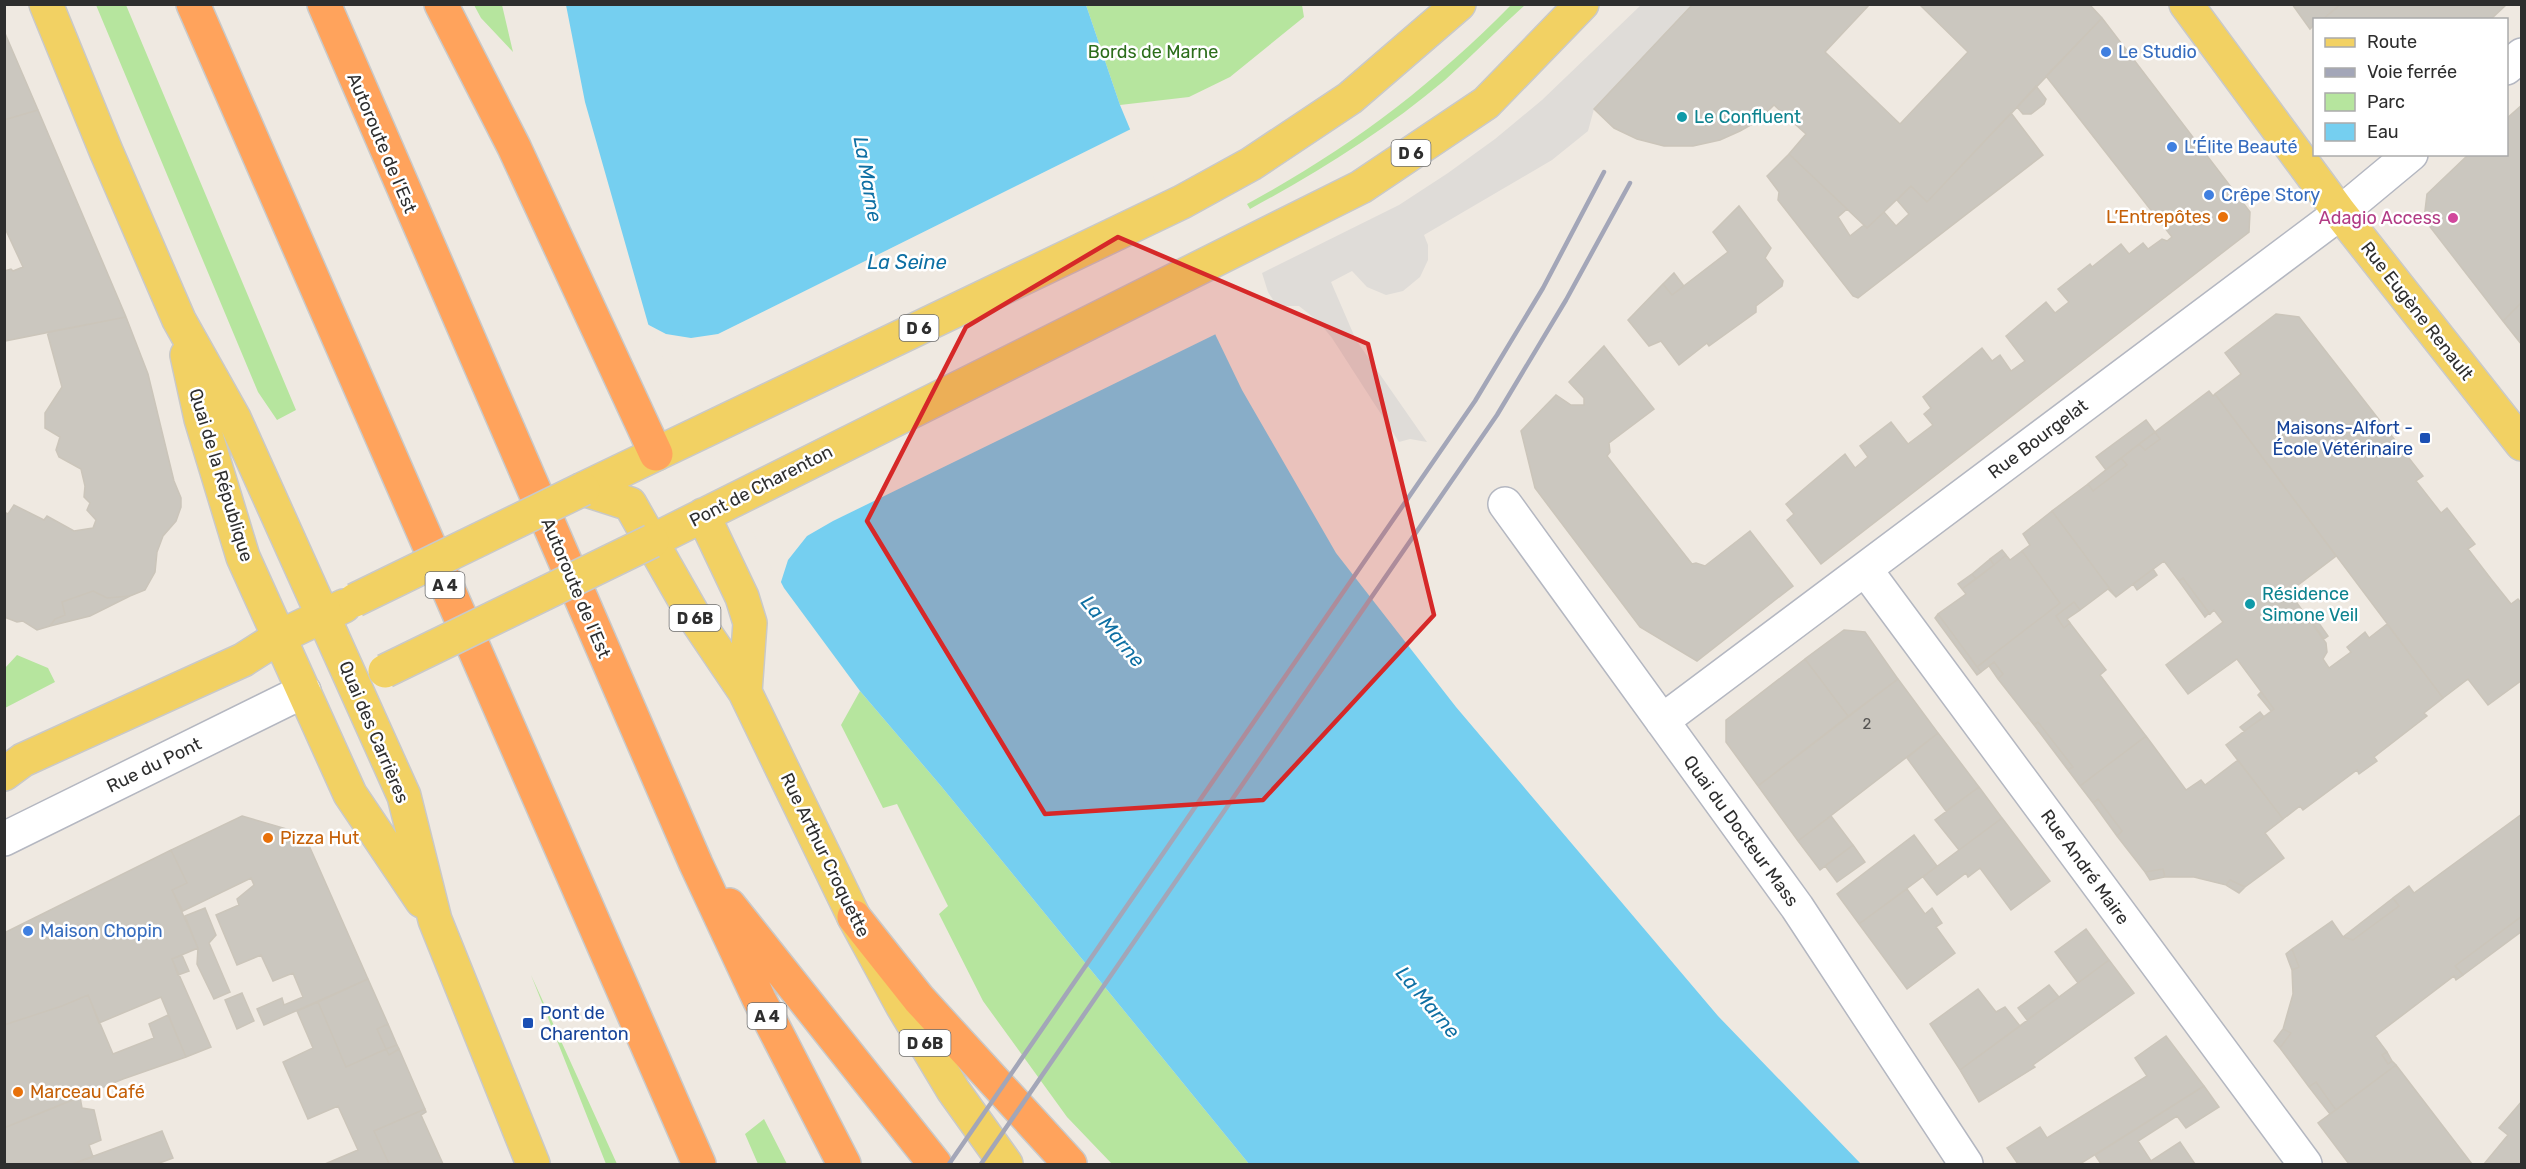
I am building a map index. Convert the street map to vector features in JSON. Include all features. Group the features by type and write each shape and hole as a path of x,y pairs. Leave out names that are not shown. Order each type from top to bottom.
{"highway":[{"name":"A 4","path":"193,4 699,1164"},
{"name":"Autoroute de l’Est","path":"324,4 696,864 759,999 844,1164"},
{"path":"441,4 514,147 656,454"},
{"path":"696,864 935,1164"},
{"path":"854,917 919,999 1070,1164"}],"main road":[{"name":"Quai de la République","path":"46,4 106,152 179,320 234,418 323,616"},
{"name":"D 6","path":"583,489 1182,202 1251,164 1341,105 1459,4"},
{"name":"Pont de Charenton","path":"304,691 354,685 385,671 652,541 1361,187 1486,103 1582,4"},
{"name":"Rue Eugène Renault","path":"2186,4 2340,213 2522,444"},
{"name":"Quai de la République","path":"179,320 201,419 240,545 304,691"},
{"path":"4,774 23,760 243,660 279,638 583,489 630,504 656,454"},
{"name":"Rue Arthur Croquette","path":"630,504 695,618 745,692 854,917 902,1005 953,1090 1006,1164"},
{"path":"703,515 742,597 750,623 745,692"},
{"name":"Quai des Carrières","path":"323,616 404,796 435,920 533,1164"},
{"name":"Quai des Carrières","path":"304,691 350,794 435,920"}],"street":[{"path":"2508,66 2522,55"},
{"name":"Rue Bourgelat","path":"1662,722 2340,213 2409,156"},
{"name":"Quai du Docteur Mass","path":"1505,504 1797,907 1966,1164"},
{"name":"Rue André Maire","path":"1865,569 2304,1164"},
{"name":"Rue du Pont","path":"4,839 304,691"}],"highlighted area":[{"path":"1118,237 1368,344 1434,615 1263,800 1045,814 867,521 966,327"}],"green space":[{"path":"96,5 126,5 296,410 277,420 258,392"},
{"path":"474,5 502,5 513,52 481,18"},
{"name":"Bords de Marne","path":"1086,5 1302,5 1304,17 1230,77 1189,97 1120,105"},
{"path":"1511,5 1525,5 1445,80 1399,116 1351,149 1250,209 1247,204 1320,161 1419,90"},
{"path":"17,655 48,668 55,682 5,708 5,668"},
{"path":"860,691 941,786 1249,1164 1112,1164 1067,1117 983,1001 939,914 948,906 897,804 883,808 841,725"},
{"path":"531,975 617,1164 606,1164"},
{"path":"764,1119 787,1164 758,1164 745,1134"}],"shaded area":[{"path":"1641,5 1693,5 1594,109 1588,131 1552,160 1424,235 1428,245 1428,260 1420,277 1403,291 1386,295 1367,287 1352,271 1331,282 1356,340 1427,442 1410,439 1399,442 1332,338 1318,321 1299,306 1277,306 1268,292 1262,273 1399,205 1448,173 1495,139 1542,100"}],"water":[{"name":"La Seine","path":"566,5 1086,5 1120,105 1216,336 1242,390 1336,553 1456,707 1718,1016 1861,1164 1249,1164 941,786 860,691 784,588 649,327 585,102"}],"pier":[{"path":"1133,128 1218,333 833,521 807,536 788,560 780,585 645,323 666,334 691,338 718,334"}],"building":[{"name":"Le Confluent","path":"1693,4 1870,4 1825,52 1900,124 1968,52 1919,4 2089,4 2102,18 1927,202 1911,186 1867,228 1789,154 1806,134 1774,105 1758,121 1740,131 1720,140 1693,146 1664,146 1637,139 1614,128 1594,109"},
{"path":"2292,4 2341,4 2324,18 2313,18 2313,26 2310,29"},
{"path":"2341,4 2507,4 2492,18 2324,18"},
{"path":"2102,18 2250,212 2249,232 1821,564 1787,520 1794,514 1786,504 1845,454 1855,468 1868,457 1860,446 1891,422 1908,444 1933,425 1924,414 1931,408 1923,397 1982,348 1992,361 2000,355 2011,371 2025,361 2006,336 2046,302 2055,313 2069,302 2058,289 2090,264 2092,267 2121,244 2129,254 2143,243 2148,249 2162,239 2167,241 2172,237 2046,76"},
{"path":"4,31 38,110 4,120"},
{"path":"2036,86 2046,99 2044,104 2031,114 2023,114 2017,107"},
{"path":"2522,105 2522,302 2503,321 2424,219 2427,194 2467,156 2508,156 2508,117"},
{"path":"38,110 126,317 5,341 4,271 11,269 13,271 23,267 4,226 4,120"},
{"path":"2011,113 2043,155 1858,298 1853,296 1778,200 1779,192 1767,176 1789,154 1847,209 1838,217 1850,236 1864,225 1867,228 1884,212 1896,226 1909,214 1897,200 1911,186 1927,202"},
{"path":"1739,206 1771,248 1765,258 1783,281 1782,286 1756,306 1756,312 1709,346 1707,343 1679,365 1661,341 1649,346 1628,320 1663,284 1672,295 1728,252 1713,232"},
{"path":"1674,273 1684,286 1672,295 1663,284"},
{"path":"2522,302 2522,345 2503,321"},
{"path":"2276,314 2299,317 2423,476 2416,481 2441,513 2447,508 2475,544 2468,549 2491,579 2511,604 2518,599 2522,604 2522,680 2488,705 2468,679 2443,698 2215,394 2241,374 2225,353"},
{"path":"126,317 148,374 174,481 181,498 181,507 176,521 163,536 157,552 155,572 145,590 130,596 107,598 93,591 62,602 65,615 55,619 50,626 37,630 23,621 17,622 4,617 4,512 8,514 14,505 44,520 47,516 74,531 93,528 96,520 87,510 90,503 84,497 85,486 81,469 59,457 56,450 60,437 45,428 45,413 62,387 47,332"},
{"path":"1604,346 1654,409 1609,443 1610,452 1607,456 1692,564 1705,566 1750,531 1793,586 1697,661 1640,627 1535,488 1521,431 1556,395 1571,405 1584,405 1584,398 1569,382"},
{"name":"Résidence Simone Veil","path":"2209,391 2213,396 2215,394 2336,556 2289,592 2326,643 2327,652 2323,659 2329,668 2351,652 2347,647 2365,632 2369,638 2387,624 2443,698 2424,713 2427,716 2374,757 2377,761 2359,774 2357,770 2303,810 2300,806 2283,819 2226,745 2274,709 2237,659 2188,694 2166,665 2223,622 2214,610 2210,614 2183,578 2179,581 2164,561 2116,597 2052,511 2088,484 2093,491 2127,465 2121,458 2139,444 2145,450 2160,439 2155,432"},
{"path":"2146,420 2155,432 2106,470 2096,457"},
{"path":"2155,432 2160,439 2145,450 2139,444"},
{"path":"2121,458 2127,465 2093,491 2088,484"},
{"path":"2052,511 2116,597 2108,589 2080,610 2074,602 2056,616 2064,628 2070,623 2106,670 2100,675 2146,736 2080,786 2068,770 2073,767 2038,722 2034,725 1998,679 2003,674 1994,662 1981,672 1977,667 2060,603 2022,551 2030,545 2023,534"},
{"path":"2002,550 2006,555 1994,565 1990,559"},
{"path":"2022,551 2060,603 1977,667 1938,614 1966,594 1962,589 2006,555 2010,560"},
{"path":"1990,559 1994,565 1976,579 1972,574"},
{"path":"2153,569 2157,575 2137,590 2133,584"},
{"path":"1972,574 1976,579 1962,589 1958,584"},
{"path":"2183,578 2209,613 2205,617 2179,581"},
{"path":"93,591 107,598 130,596 90,616 50,626 55,619 65,615 62,602"},
{"path":"2074,602 2080,610 2067,619 2070,623 2064,628 2056,616"},
{"path":"2311,612 2328,636 2324,639 2307,616"},
{"path":"1938,614 1981,672 1977,675 1935,618"},
{"path":"1844,630 1865,632 1898,679 1848,716 1805,659"},
{"path":"1805,659 1848,716 1758,786 1726,742 1726,720"},
{"path":"1994,662 2003,674 1998,679 1989,666"},
{"path":"1898,679 1938,733 1798,841 1758,786"},
{"path":"2261,692 2274,709 2271,711 2258,695"},
{"path":"2260,712 2264,717 2244,731 2240,727"},
{"path":"2038,722 2073,767 2068,770 2034,725"},
{"path":"1938,733 1979,787 1946,811 1907,758"},
{"path":"2146,736 2186,790 2201,780 2205,785 2238,760 2283,819 2265,833 2284,858 2245,887 2230,880 2226,885 2194,877 2165,877 2163,869 2145,872 2117,836 2122,831 2098,799 2093,803 2080,786"},
{"path":"1979,787 2002,818 1959,850 1935,820"},
{"path":"2098,799 2122,831 2117,836 2093,803"},
{"path":"2522,814 2522,916 2455,966 2463,975 2456,980 2454,976 2375,1036 2387,1052 2382,1055 2388,1064 2392,1061 2396,1065 2336,1110 2316,1082 2309,1087 2280,1048 2291,1033 2283,1029 2293,994 2292,970 2299,967 2292,949 2332,921 2343,937 2353,940 2399,906 2393,898 2409,886 2414,893"},
{"path":"242,816 304,834 368,979 264,1025 257,1009 282,998 284,1005 303,997 293,973 273,981 261,955 237,965 216,915 239,905 237,899 254,885 251,878 183,911 172,890 187,883 171,850"},
{"path":"1831,816 1853,845 1820,870 1798,841"},
{"path":"2002,818 2050,881 2011,910 1980,868 1968,877 1966,873 1937,895 1923,877"},
{"path":"1914,835 1937,866 1859,924 1837,894"},
{"path":"1853,845 1865,862 1837,882 1825,866"},
{"path":"171,850 187,883 172,890 198,948 172,959 211,1047 186,1057 161,997 99,1023 88,995 4,1025 6,932"},
{"path":"2163,869 2165,877 2150,880 2145,872"},
{"path":"2230,880 2245,887 2239,893 2226,885"},
{"path":"1907,889 1925,914 1932,908 1942,923 1936,927 1955,953 1907,989 1859,924"},
{"path":"2393,898 2399,906 2353,940 2343,937"},
{"path":"205,908 216,935 209,943 230,992 214,999 197,964 198,948 185,916"},
{"path":"2522,916 2522,931 2463,975 2455,966"},
{"path":"2086,929 2109,960 2078,983 2055,952"},
{"path":"2292,949 2299,967 2292,970 2286,954"},
{"path":"182,955 189,971 178,975 172,959"},
{"path":"2109,960 2134,993 2033,1065 2035,1067 1979,1102 1960,1070"},
{"path":"368,979 388,1024 377,1029 386,1049 346,1067 318,1002"},
{"path":"2049,985 2059,997 2027,1020 2018,1008"},
{"path":"1978,989 1996,1012 2005,1007 2020,1026 1960,1070 1930,1024"},
{"path":"242,993 254,1021 237,1029 225,1000"},
{"path":"88,995 113,1054 154,1038 149,1024 168,1015 186,1057 123,1079 4,1128 4,1025"},
{"path":"318,1002 346,1067 386,1049 389,1055 399,1049 425,1109 374,1131 389,1164 325,1164 358,1150 338,1106 308,1119 283,1062 313,1048 297,1011"},
{"path":"388,1024 397,1045 386,1049 377,1029"},
{"path":"2283,1029 2291,1033 2280,1048 2274,1041"},
{"path":"2166,1036 2204,1086 2080,1164 2018,1164 2007,1148 2040,1127 2047,1138 2147,1076 2135,1058"},
{"path":"397,1045 399,1049 389,1055 386,1049"},
{"path":"2387,1052 2392,1061 2388,1064 2382,1055"},
{"path":"2396,1065 2472,1164 2349,1164 2318,1123"},
{"path":"2316,1082 2336,1110 2330,1114 2309,1087"},
{"path":"2204,1086 2219,1107 2186,1128 2177,1116 2138,1141 2151,1161 2180,1142 2195,1164 2101,1164 2095,1155"},
{"path":"80,1097 82,1108 94,1110 101,1140 89,1145 93,1157 72,1164 4,1164 4,1128"},
{"path":"2522,1101 2522,1164 2484,1164 2508,1135 2499,1128"},
{"path":"425,1109 426,1112 421,1115 443,1164 389,1164 374,1131"},
{"path":"162,1131 173,1158 157,1164 72,1164"}],"railway":[{"path":"949,1164 1475,401 1543,288 1604,172"},
{"path":"981,1164 1497,415 1566,300 1630,183"}],"place":[{"name":"Le Studio","path":"2106,52"},
{"name":"Le Confluent","path":"1682,117"},
{"name":"L’Élite Beauté","path":"2172,147"},
{"name":"Crêpe Story","path":"2209,195"},
{"name":"L’Entrepôtes","path":"2223,217"},
{"name":"Adagio Access","path":"2453,218"},
{"name":"Maisons-Alfort - École Vétérinaire","path":"2425,438"},
{"name":"Résidence Simone Veil","path":"2250,604"},
{"name":"Pizza Hut","path":"268,838"},
{"name":"Maison Chopin","path":"28,931"},
{"name":"Pont de Charenton","path":"528,1023"},
{"name":"Marceau Café","path":"18,1092"}],"water label":[{"name":"La Marne","path":"868,179"},
{"name":"La Marne","path":"1113,631"},
{"name":"La Marne","path":"1428,1002"}]}
